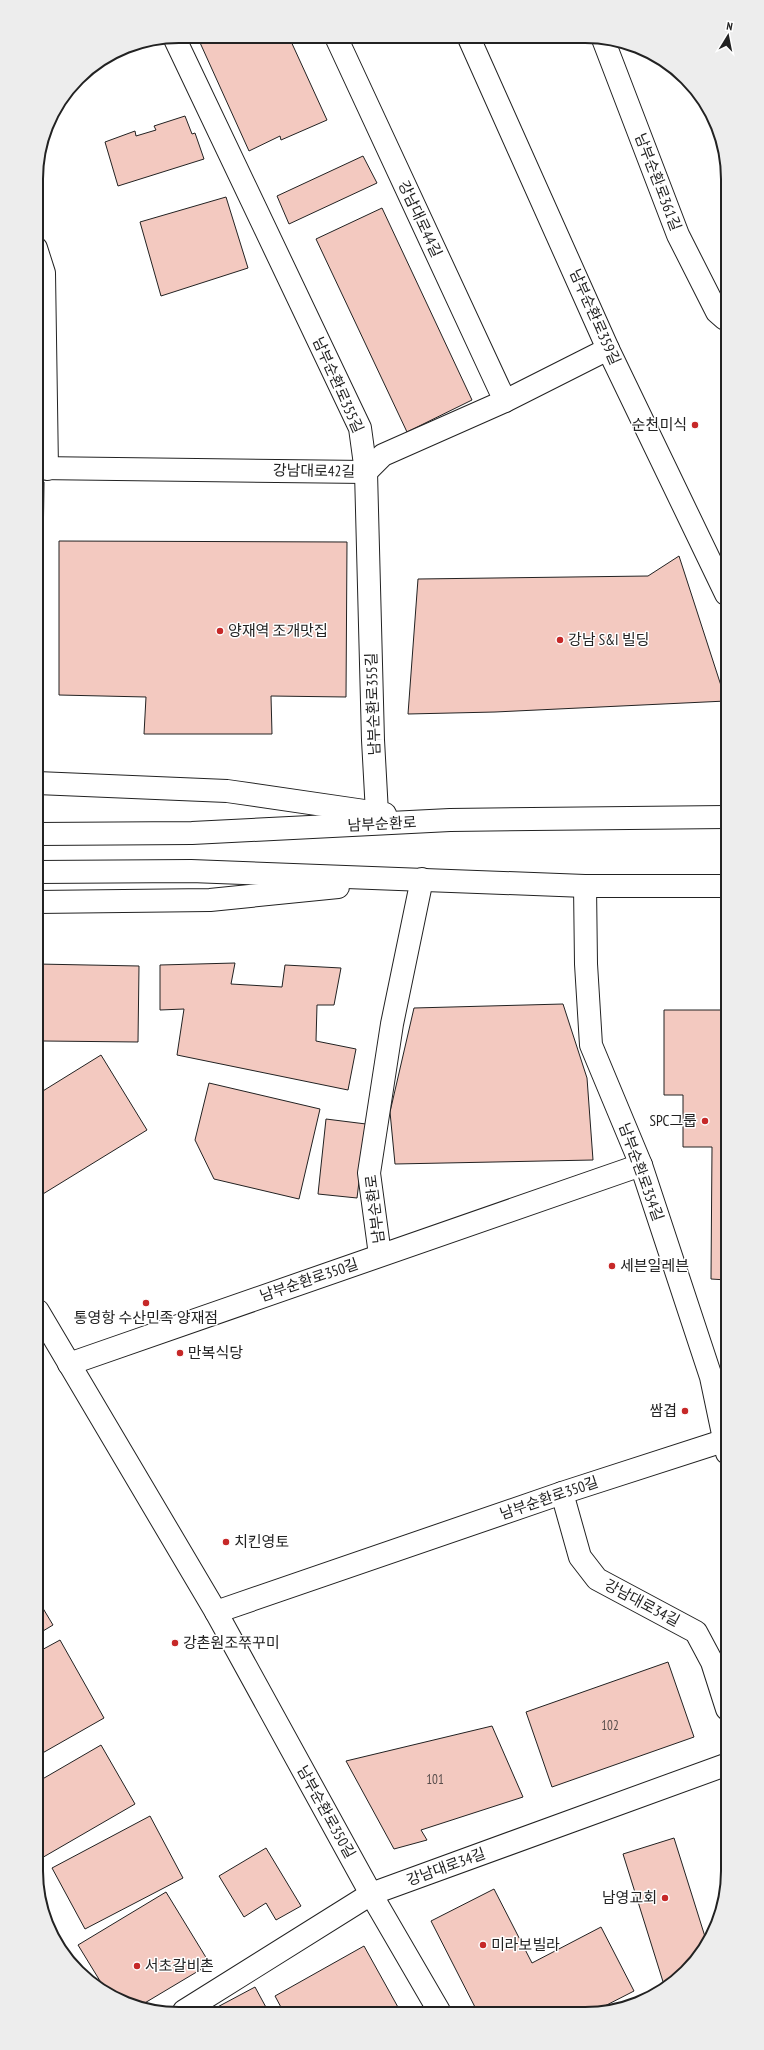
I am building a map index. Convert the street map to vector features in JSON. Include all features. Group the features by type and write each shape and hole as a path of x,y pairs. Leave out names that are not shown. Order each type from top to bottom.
{"street":[{"name":"남부순환로355길","path":"177,43 360,428 366,472 373,740 377,813"},
{"name":"강남대로44길","path":"339,43 504,401"},
{"name":"남부순환로359길","path":"472,43 608,349 721,584"},
{"name":"남부순환로361길","path":"605,44 678,235 717,312 721,315"},
{"path":"43,270 43,370"},
{"name":"강남대로42길","path":"43,468 366,472 383,455 504,401 608,349"},
{"path":"43,784 227,790 377,813 450,820"},
{"name":"남부순환로","path":"43,834 192,833 450,820 721,817"},
{"path":"43,872 191,871 585,886 721,886"},
{"path":"43,902 210,900 422,879"},
{"name":"남부순환로","path":"380,1255 369,1174 392,1024 422,879"},
{"name":"남부순환로354길","path":"585,886 586,964 591,1045 640,1165 719,1376 721,1400"},
{"name":"남부순환로350길","path":"69,1364 640,1165"},
{"name":"남부순환로350길","path":"43,1320 216,1612 371,1894 438,2007"},
{"name":"남부순환로350길","path":"216,1612 562,1493 721,1448"},
{"name":"강남대로34길","path":"562,1493 580,1557 597,1579 696,1632 712,1662 721,1688"},
{"name":"강남대로34길","path":"190,2007 371,1894 721,1767"}],"building":[{"path":"200,43 292,43 327,120 281,140 280,136 249,151"},
{"path":"185,116 192,134 195,133 204,159 118,186 105,142 135,131 136,136 156,130 154,126"},
{"path":"363,156 377,183 289,224 277,196"},
{"path":"226,197 248,268 161,296 140,222"},
{"path":"382,208 472,400 407,432 316,239"},
{"path":"43,482 44,482 43,554"},
{"path":"59,541 347,542 346,697 271,696 272,734 144,734 146,697 59,695"},
{"name":"강남 S&I 빌딩","path":"679,556 721,686 721,701 495,712 408,714 418,579 648,576"},
{"path":"235,963 231,984 282,987 285,965 341,968 334,1005 317,1005 316,1041 356,1049 348,1090 177,1055 184,1009 160,1010 160,965"},
{"path":"43,964 139,966 138,1042 44,1041"},
{"path":"563,1004 587,1078 593,1160 395,1164 390,1112 414,1008"},
{"name":"SPC그룹","path":"664,1010 721,1010 721,1280 711,1279 712,1147 683,1147 683,1095 664,1095"},
{"path":"101,1055 147,1130 43,1194 43,1091"},
{"path":"209,1083 320,1109 299,1199 214,1179 195,1140"},
{"path":"326,1119 366,1124 357,1198 318,1194"},
{"path":"43,1608 53,1625 43,1631"},
{"path":"60,1640 104,1718 43,1753 43,1649"},
{"path":"668,1662 694,1737 552,1787 526,1712"},
{"path":"492,1726 523,1797 421,1830 427,1840 394,1849 346,1761"},
{"path":"101,1745 135,1804 43,1857 43,1779"},
{"path":"150,1816 183,1878 85,1929 52,1868"},
{"name":"남영교회","path":"674,1838 705,1935 687,1961 663,1982 623,1854"},
{"path":"266,1848 301,1906 276,1920 266,1903 244,1917 219,1876"},
{"name":"미라보빌라","path":"494,1889 532,1963 601,1927 634,1991 603,2006 475,2007 431,1921"},
{"path":"166,1892 210,1964 146,2002 127,1997 101,1982 78,1945"},
{"path":"364,1946 398,2007 281,2007 275,1996"},
{"path":"255,1987 266,2007 218,2007"}],"place":[{"name":"순천미식","path":"695,425"},
{"name":"양재역 조개맛집","path":"220,631"},
{"name":"강남 S&I 빌딩","path":"560,640"},
{"name":"SPC그룹","path":"705,1121"},
{"name":"세븐일레븐","path":"612,1266"},
{"name":"통영항 수산민족 양재점","path":"146,1303"},
{"name":"만복식당","path":"180,1353"},
{"name":"쌈겹","path":"685,1411"},
{"name":"치킨영토","path":"226,1542"},
{"name":"강촌원조쭈꾸미","path":"175,1643"},
{"name":"남영교회","path":"665,1898"},
{"name":"미라보빌라","path":"483,1945"},
{"name":"서초갈비촌","path":"137,1966"}]}
